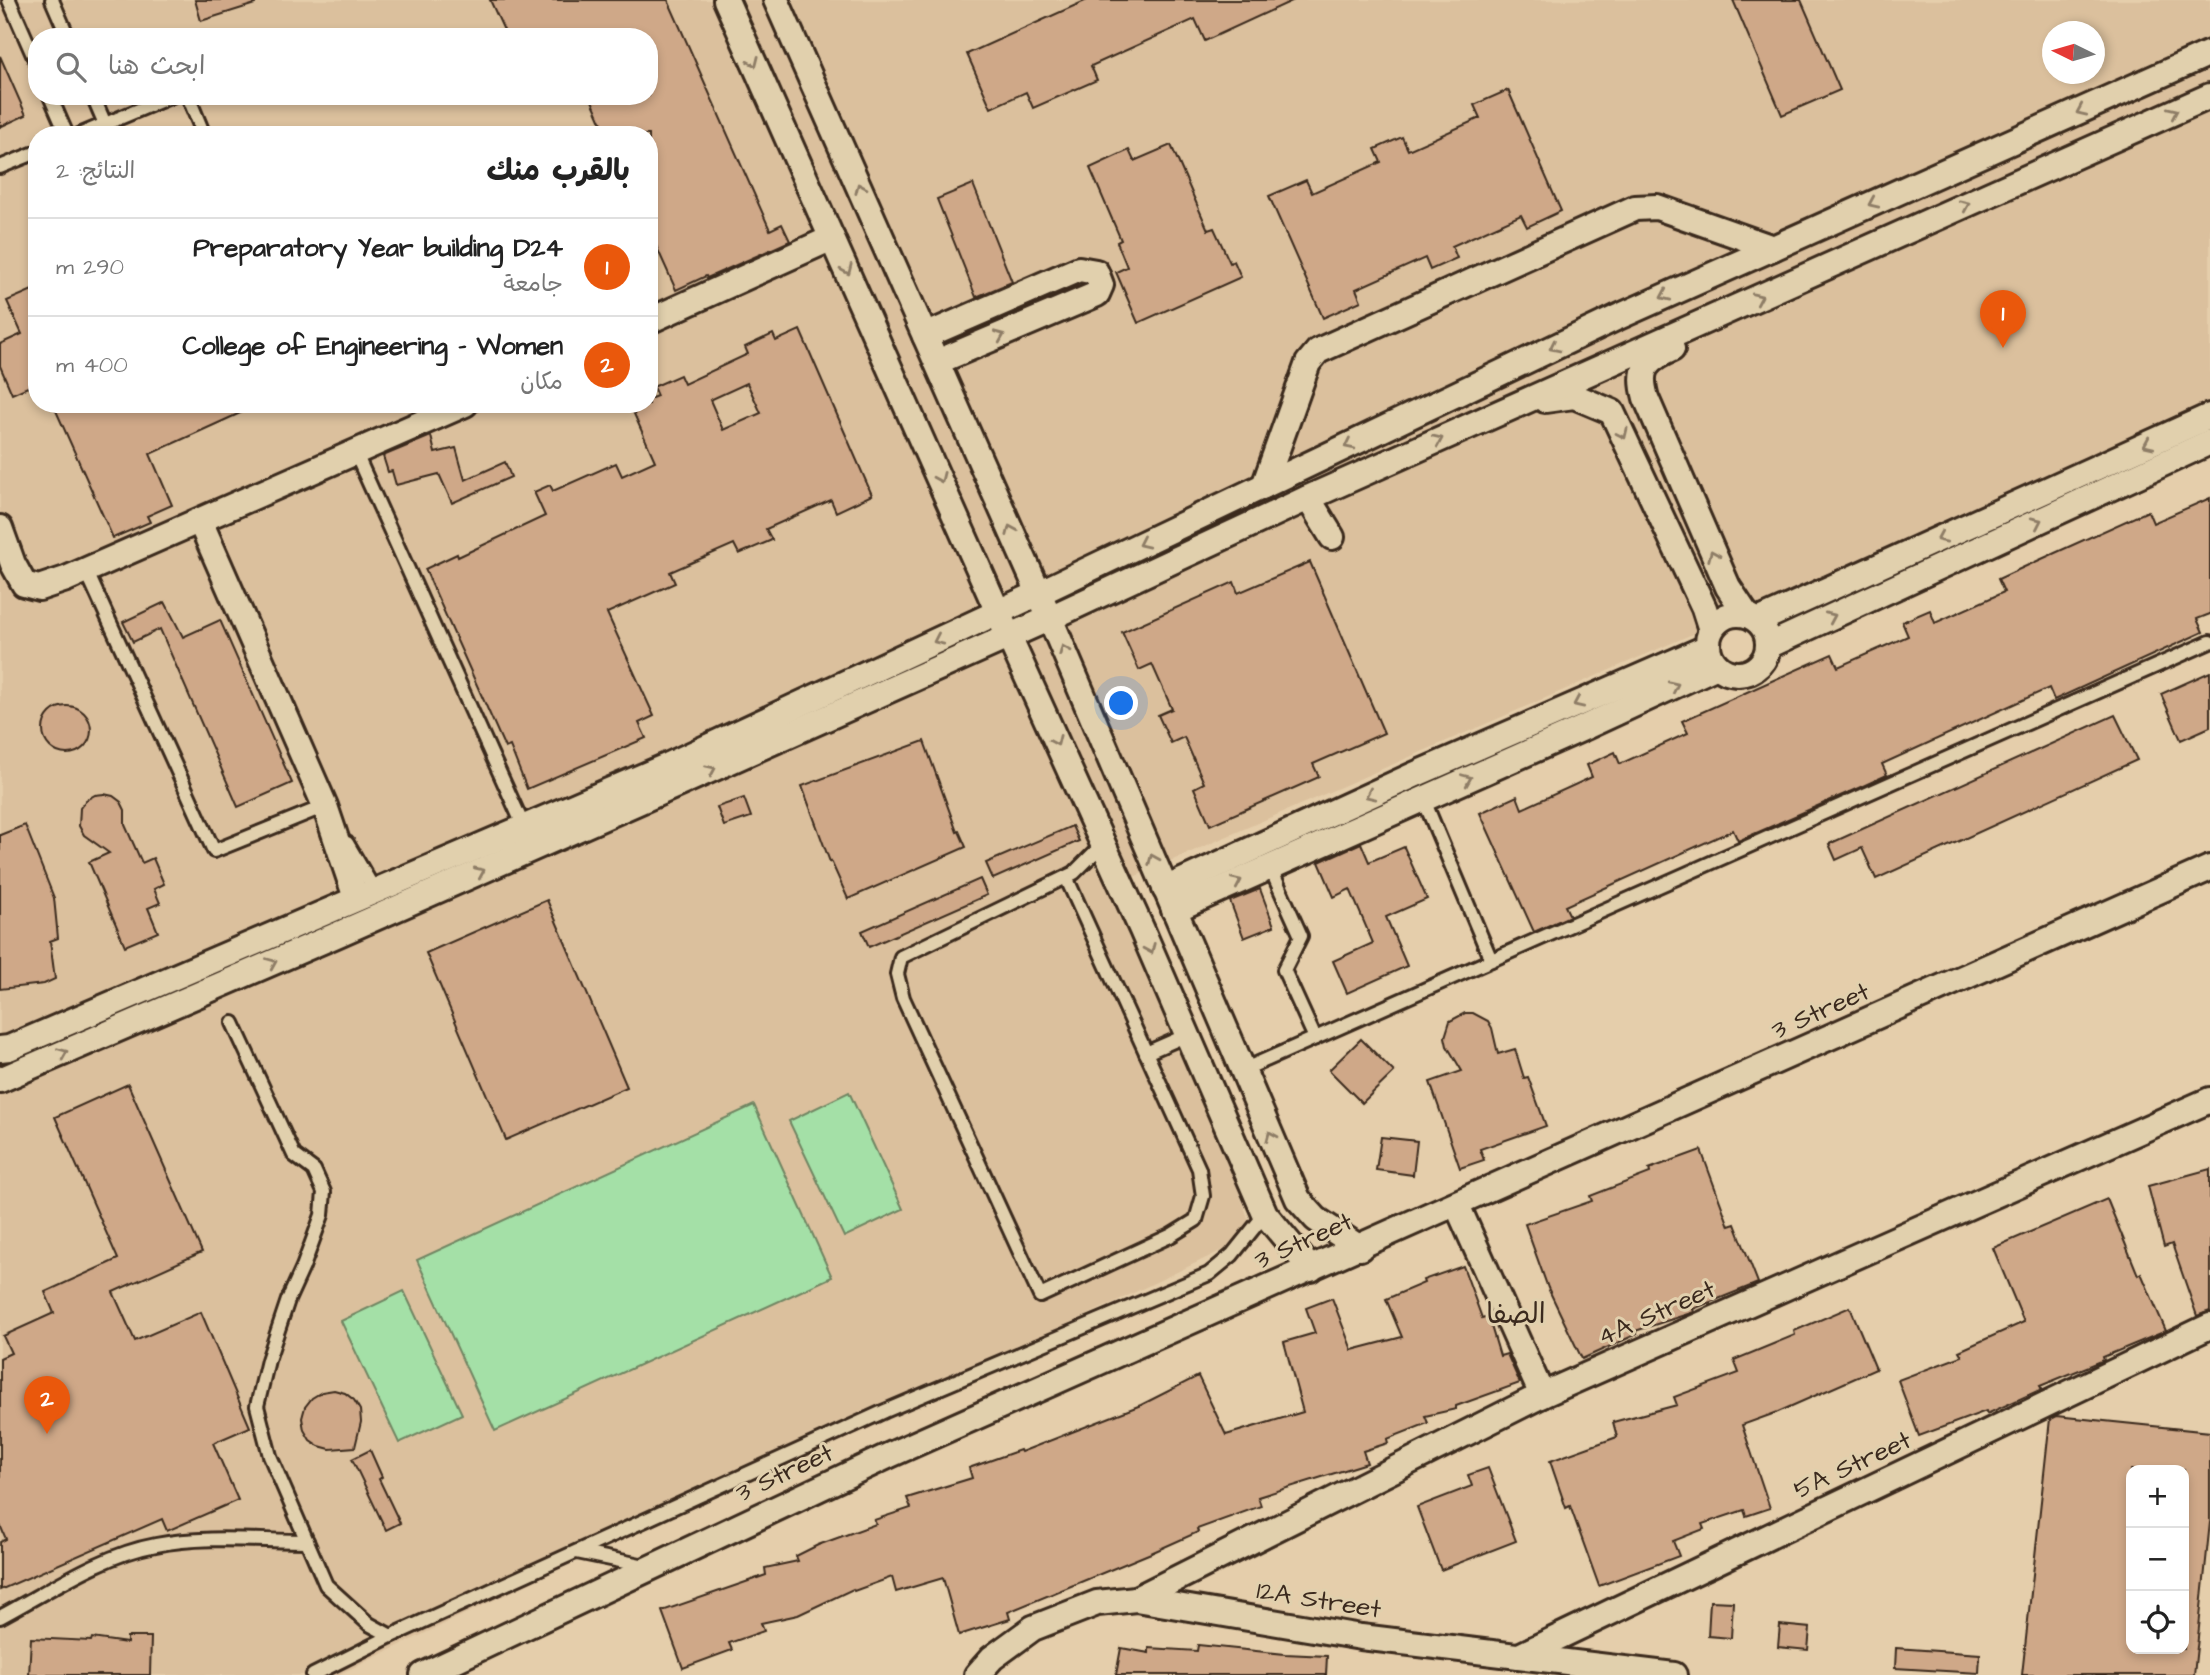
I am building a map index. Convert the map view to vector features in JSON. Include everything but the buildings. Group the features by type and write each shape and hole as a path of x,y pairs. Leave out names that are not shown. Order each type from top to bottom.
{"street":[{"path":"726,0 1191,1042 1265,1214 1311,1269"},
{"path":"776,0 1050,618 1298,1199 1316,1219 1360,1248"},
{"path":"0,1080 383,914 674,774 999,611 1616,318 2210,53"},
{"path":"0,1049 21,1043 524,827 674,774 1009,637 1308,498 2210,96"},
{"path":"1264,486 1308,363 1318,351 1635,208 1657,207 1773,248"},
{"path":"658,317 832,238"},
{"path":"925,336 1079,269 1096,272 1101,285 1097,294 937,362"},
{"path":"1523,402 1574,396 1612,412 1704,608 1712,648 1730,674 1743,674 1756,669 1765,659 1768,646 1766,632 1728,587 1646,398 1641,380 1647,365 1662,354 1692,341 1712,318"},
{"path":"0,528 13,564 24,584 38,588 203,527 445,413"},
{"path":"1170,899 1270,867 1581,729 1712,648 1720,619 1732,614 1752,618 2210,416"},
{"path":"1768,646 2210,442"},
{"path":"1308,498 1332,537"},
{"path":"203,527 314,781"},
{"path":"1170,899 1414,775 1712,648"},
{"path":"325,806 365,894 383,914"},
{"path":"1102,842 1139,826"},
{"name":"3 Street","path":"423,1675 890,1455 2210,868"},
{"path":"1191,1042 1227,1034"},
{"name":"4A Street","path":"1136,1599 1542,1395 2210,1100"},
{"path":"1265,1214 1298,1199"},
{"path":"1457,1205 1542,1395"},
{"name":"5A Street","path":"1519,1656 2210,1326"},
{"name":"12A Street","path":"977,1675 992,1658 1034,1628 1097,1603 1136,1599 1360,1637 1674,1675"}],"lane":[{"path":"9,0 28,43"},
{"path":"52,0 64,28"},
{"path":"55,105 63,126"},
{"path":"97,105 105,124"},
{"path":"100,126 150,105"},
{"path":"192,105 200,126"},
{"path":"0,167 28,156"},
{"path":"356,454 524,827"},
{"path":"86,570 214,851 325,806 314,781"},
{"path":"1243,1070 2210,642"},
{"path":"1423,798 1491,960"},
{"path":"1066,877 1199,1169 1203,1196 1196,1220 1170,1236 1040,1296 903,998 897,974 901,957 1074,873 1102,842"},
{"path":"1270,867 1301,936 1284,970 1315,1038"},
{"path":"233,1023 294,1155 314,1171 324,1192 322,1215 288,1300 268,1360 257,1406 270,1456 326,1585 369,1624 391,1636"},
{"path":"1146,1053 1191,1042"},
{"path":"313,1675 391,1636 885,1411 1209,1275 1232,1255 1265,1214"},
{"path":"0,1617 108,1560 156,1545 200,1541 307,1541"},
{"path":"577,1552 651,1568"}],"shaded area":[{"path":"0,0 2210,0 2210,409 1129,879 1254,1235 338,1675 0,1675"}],"green space":[{"path":"849,1092 903,1209 844,1237 789,1121"},
{"path":"754,1105 832,1277 495,1431 417,1260"},
{"path":"404,1291 462,1414 399,1443 341,1321"}],"place":[{"name":"Preparatory Year building D24","path":"2003,348"},
{"name":"College of Engineering - Women","path":"47,1434"}],"district":[{"name":"الصفا","path":"1516,1313"}]}
